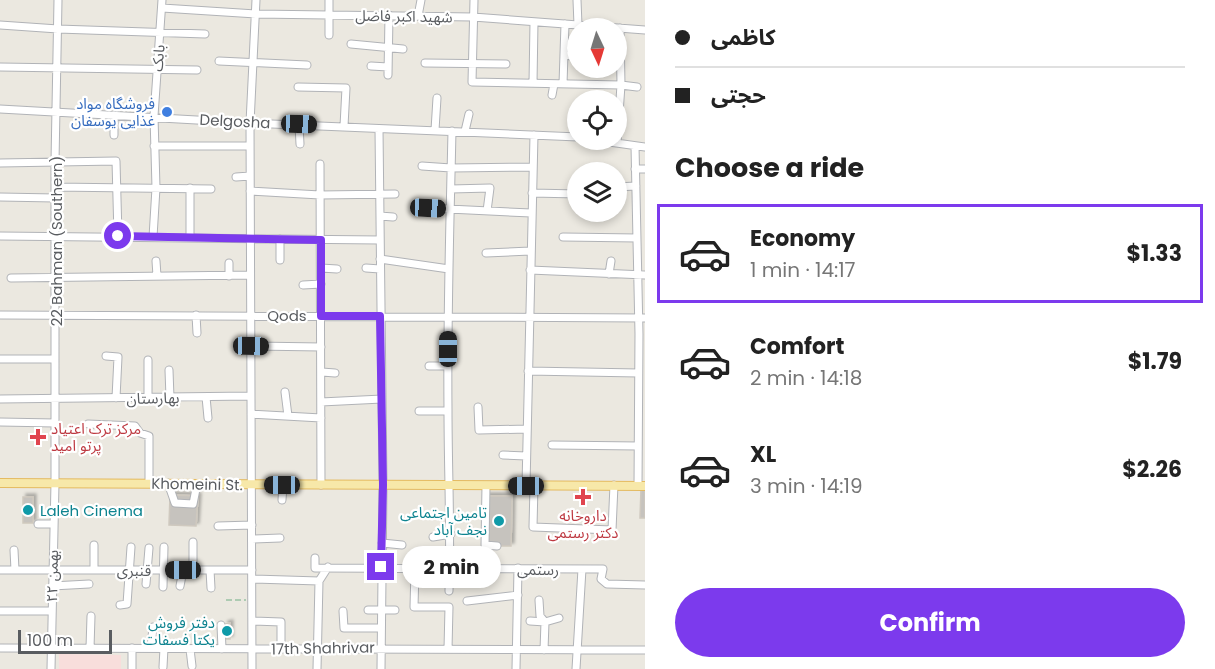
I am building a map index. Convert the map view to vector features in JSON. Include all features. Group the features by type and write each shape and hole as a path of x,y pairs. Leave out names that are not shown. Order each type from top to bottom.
{"main road":[{"name":"Khomeini St.","path":"0,483 642,486"}],"street":[{"name":"22 Bahman (Southern)","path":"55,483 55,162 58,0"},
{"path":"252,669 250,123 256,0"},
{"path":"329,0 329,35"},
{"path":"418,16 421,0"},
{"path":"474,0 472,82 637,87"},
{"path":"577,0 578,18"},
{"name":"شهید اکبر فاضل","path":"162,4 256,14 473,17 566,24"},
{"name":"بابک","path":"153,237 156,188 154,116 162,4"},
{"path":"370,66 388,71 389,15"},
{"path":"533,83 534,22"},
{"path":"563,84 566,24"},
{"path":"0,25 205,34"},
{"name":"شهید اکبر فاضل","path":"627,29 645,30"},
{"path":"351,44 403,49"},
{"path":"219,61 307,65"},
{"path":"425,63 506,64"},
{"path":"0,67 196,70"},
{"path":"621,78 621,90"},
{"path":"552,95 554,84"},
{"path":"298,87 346,88 344,126"},
{"path":"435,130 436,98"},
{"name":"Delgosha","path":"0,109 250,123 567,136"},
{"path":"465,131 469,114"},
{"path":"114,115 114,135"},
{"path":"299,124 300,144"},
{"path":"379,129 383,485 381,669"},
{"path":"449,591 451,486 448,317 452,131"},
{"path":"534,135 526,456 533,527 612,530 614,485"},
{"path":"627,145 645,147"},
{"path":"154,146 250,146"},
{"path":"635,146 642,318 638,373 642,395 638,446 642,486"},
{"path":"0,163 117,161 118,236"},
{"path":"320,164 321,485"},
{"path":"422,166 533,167"},
{"path":"635,169 645,169"},
{"path":"236,177 250,176"},
{"path":"627,186 636,186"},
{"path":"55,187 211,189"},
{"path":"190,188 190,237"},
{"path":"451,189 490,188 487,211"},
{"path":"250,191 320,195 395,194"},
{"path":"532,193 567,194"},
{"path":"0,197 55,198"},
{"path":"428,208 531,213"},
{"path":"380,216 393,217"},
{"path":"0,236 380,240"},
{"path":"563,237 637,237"},
{"path":"280,239 280,260"},
{"path":"486,252 530,250"},
{"path":"380,259 449,268"},
{"path":"156,261 157,276"},
{"path":"609,274 612,261"},
{"path":"229,263 229,276"},
{"path":"321,268 337,269"},
{"path":"366,268 380,269"},
{"path":"530,270 641,275"},
{"path":"11,278 250,275"},
{"path":"303,285 321,284"},
{"name":"Qods","path":"0,315 642,318"},
{"path":"196,315 197,333"},
{"path":"251,346 321,347"},
{"path":"106,356 118,357 116,398"},
{"path":"0,359 55,359"},
{"path":"148,360 148,398"},
{"path":"429,366 448,366"},
{"path":"170,370 170,398"},
{"path":"528,371 638,373"},
{"path":"322,372 334,373"},
{"path":"285,392 288,416"},
{"name":"بهارستان","path":"0,399 251,396"},
{"path":"206,397 208,418"},
{"path":"321,402 382,399"},
{"path":"478,407 479,430 527,429"},
{"path":"419,411 448,411"},
{"path":"251,414 321,418"},
{"path":"0,422 55,423"},
{"path":"88,424 135,426 140,433 149,436 149,483"},
{"path":"374,439 382,439"},
{"path":"552,444 638,446"},
{"path":"502,455 526,456"},
{"name":"۲۲ بهمن","path":"51,669 55,483"},
{"path":"168,483 175,503 193,504 197,484"},
{"path":"282,485 282,500"},
{"path":"486,486 485,545 498,546"},
{"path":"38,524 53,524"},
{"path":"218,526 252,525"},
{"path":"434,537 451,534"},
{"path":"252,539 280,538"},
{"path":"193,542 193,570"},
{"path":"381,543 402,545"},
{"path":"94,545 94,570"},
{"path":"120,605 127,604 131,547"},
{"path":"163,587 164,547"},
{"path":"146,584 149,548"},
{"path":"14,550 15,570"},
{"path":"315,558 315,568 328,567"},
{"path":"317,669 319,581 328,567"},
{"name":"رستمی","path":"328,567 450,570 461,568 603,569 601,579 607,584 645,585"},
{"path":"516,669 518,568"},
{"path":"416,569 414,607 449,607 448,649"},
{"path":"576,669 582,569"},
{"name":"قنبری","path":"0,570 252,570"},
{"path":"180,586 183,570"},
{"path":"210,570 212,588"},
{"path":"252,579 319,581"},
{"path":"52,586 89,584"},
{"path":"467,601 518,595"},
{"path":"539,600 540,616 545,622 544,650"},
{"path":"368,610 395,610"},
{"path":"0,611 51,611"},
{"path":"344,611 344,628 381,628"},
{"path":"90,648 91,616"},
{"path":"530,621 545,622 559,618"},
{"path":"252,621 281,622 281,649"},
{"path":"221,625 222,649"},
{"path":"151,648 153,627"},
{"name":"17th Shahrivar","path":"0,648 645,650"},
{"path":"132,648 132,669"},
{"path":"163,667 164,648"},
{"path":"190,649 192,666"}],"path":[{"path":"226,600 252,600"}],"shaded area":[{"path":"59,654 121,655 121,669 59,669"}],"building":[{"path":"641,489 645,489 645,518 640,518"},
{"path":"170,495 198,496 196,526 169,525"},
{"name":"تامین اجتماعی نجف آباد","path":"486,496 512,496 511,546 485,546"},
{"name":"Laleh Cinema","path":"23,497 33,497 33,523 23,523"},
{"name":"دفتر فروش یکتا فسفات","path":"230,623 230,639 225,639 225,624"}],"place":[{"name":"فروشگاه مواد غذایی یوسفان","path":"167,112"},
{"name":"مرکز ترک اعتیاد پرتو امید","path":"38,437"},
{"name":"داروخانه دکتر رستمی","path":"583,497"},
{"name":"Laleh Cinema","path":"28,510"},
{"name":"تامین اجتماعی نجف آباد","path":"499,521"},
{"name":"دفتر فروش یکتا فسفات","path":"227,631"}],"route":[{"path":"118,236 321,240 321,316 380,316 383,485 381,567"}]}
